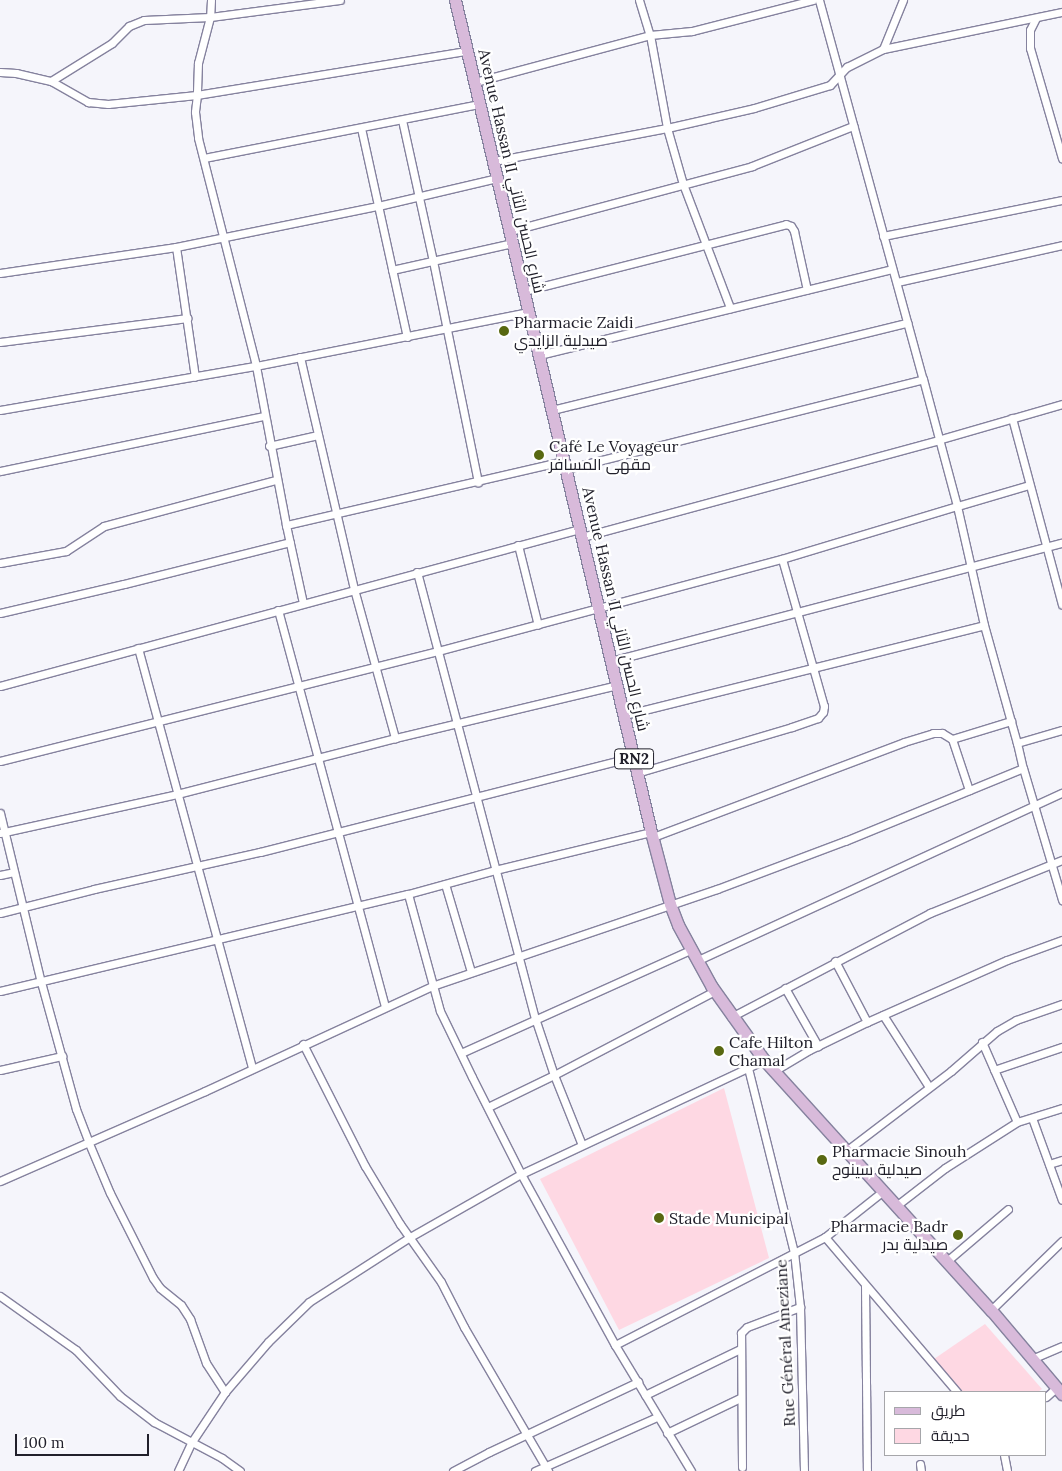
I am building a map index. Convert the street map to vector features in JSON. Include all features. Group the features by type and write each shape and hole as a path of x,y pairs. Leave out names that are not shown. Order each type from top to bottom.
{"main road":[{"name":"Avenue Hassan II شارع الحسن الثاني","path":"455,0 652,835 670,904 693,955 732,1017 764,1060 991,1310 1060,1390"}],"street":[{"path":"211,0 210,17 198,64 196,124 256,366 269,446 303,603"},
{"path":"51,81 112,43 135,23 144,20 210,17 340,0"},
{"path":"639,0 650,35 667,128 683,184 730,308"},
{"path":"474,82 650,35 692,31 814,0"},
{"path":"819,0 957,506 984,625 1033,806 1062,900"},
{"path":"883,50 904,0"},
{"path":"494,161 667,128 754,108 830,86 847,67 883,50 1062,12"},
{"path":"1036,18 1030,30 1030,48 1062,158"},
{"path":"0,72 16,73 51,81 88,102 108,104 197,95 467,51"},
{"path":"204,158 480,104"},
{"path":"402,120 478,482"},
{"path":"510,231 752,166 853,126"},
{"path":"362,128 407,337"},
{"path":"0,273 176,247 378,206 497,178"},
{"path":"883,236 1062,200"},
{"path":"524,291 777,225 790,226 794,231 807,290"},
{"path":"392,270 512,243"},
{"path":"897,282 1062,245"},
{"path":"176,247 195,377"},
{"path":"539,355 892,269"},
{"path":"0,410 256,366 528,312"},
{"path":"0,342 187,318"},
{"path":"552,410 907,323"},
{"path":"300,357 354,589 395,738"},
{"path":"286,525 336,512 565,465 923,379"},
{"path":"0,686 518,545 581,533 938,440 1062,404"},
{"path":"0,470 264,416"},
{"path":"1012,418 1062,604"},
{"path":"269,446 318,435"},
{"path":"0,562 66,551 104,526 276,480"},
{"path":"0,761 158,723 298,685 438,651 782,559 1029,485"},
{"path":"0,613 290,542"},
{"path":"611,662 798,614 1062,542"},
{"path":"518,545 538,624"},
{"path":"638,773 818,718 823,712 824,706 782,559"},
{"path":"417,572 536,1020 554,1075 582,1145"},
{"path":"278,610 356,905 385,1006"},
{"path":"624,714 984,625"},
{"path":"138,648 196,867 252,1067"},
{"path":"2,832 177,794 395,738 617,685"},
{"path":"952,739 1011,721"},
{"path":"1017,743 1062,730"},
{"path":"0,991 408,894 495,870 652,835 933,733 942,733 952,739 969,790"},
{"path":"0,913 94,889 196,867 634,758"},
{"path":"0,1181 181,1101 432,986 845,841 1023,768"},
{"path":"461,1053 693,955 1062,793"},
{"path":"0,814 2,832 24,908 41,982 76,1109 88,1141 110,1192 153,1278 160,1288 181,1305 190,1319 209,1368 225,1392"},
{"path":"732,1017 835,961 930,913 1062,860"},
{"path":"0,875 14,872"},
{"path":"446,884 471,972"},
{"path":"408,894 440,1011 521,1174 615,1345 690,1471"},
{"path":"774,1071 818,1046 867,1022 1007,960 1062,940"},
{"path":"835,961 867,1022"},
{"path":"785,988 818,1046"},
{"path":"488,1107 554,1075 715,991"},
{"path":"846,1151 929,1087 982,1042 1016,1020 1062,1004"},
{"path":"883,1015 929,1087"},
{"path":"982,1042 1017,1122"},
{"path":"303,1044 364,1166 441,1282 464,1327 547,1469"},
{"path":"994,1070 1062,1047"},
{"path":"0,1070 62,1056"},
{"path":"178,1471 192,1443 225,1392 268,1342 309,1302 410,1237 521,1174 764,1060"},
{"name":"Rue Général Ameziane","path":"748,1068 794,1252 800,1307 804,1471"},
{"path":"896,1206 946,1168 1017,1122 1062,1108"},
{"path":"1032,1118 1062,1200"},
{"path":"1049,1164 1062,1160"},
{"path":"615,1345 825,1237 882,1192"},
{"path":"947,1261 1008,1209"},
{"path":"825,1237 956,1391"},
{"path":"991,1310 1062,1241"},
{"path":"864,1285 867,1471"},
{"path":"0,1296 76,1350 136,1410 154,1422 222,1458 240,1471"},
{"path":"742,1467 740,1338 743,1330 800,1307"},
{"path":"1034,1358 1062,1346"},
{"path":"645,1395 740,1349"},
{"path":"453,1471 638,1382"},
{"path":"1047,1396 1060,1390"},
{"path":"667,1433 740,1398"},
{"path":"535,1471 547,1469 657,1416"},
{"path":"1004,1456 1007,1471"}],"green space":[{"name":"Stade Municipal","path":"724,1088 769,1258 619,1330 540,1179"},
{"path":"985,1324 1042,1389 1039,1391 962,1391 934,1359"}],"place":[{"name":"Pharmacie Zaidi صيدلية الزايدي","path":"504,331"},
{"name":"Café Le Voyageur مقهى المسافر","path":"539,455"},
{"name":"Cafe Hilton Chamal","path":"719,1051"},
{"name":"Pharmacie Sinouh صيدلية سينوح","path":"822,1160"},
{"name":"Stade Municipal","path":"659,1218"},
{"name":"Pharmacie Badr صيدلية بدر","path":"958,1235"}]}
